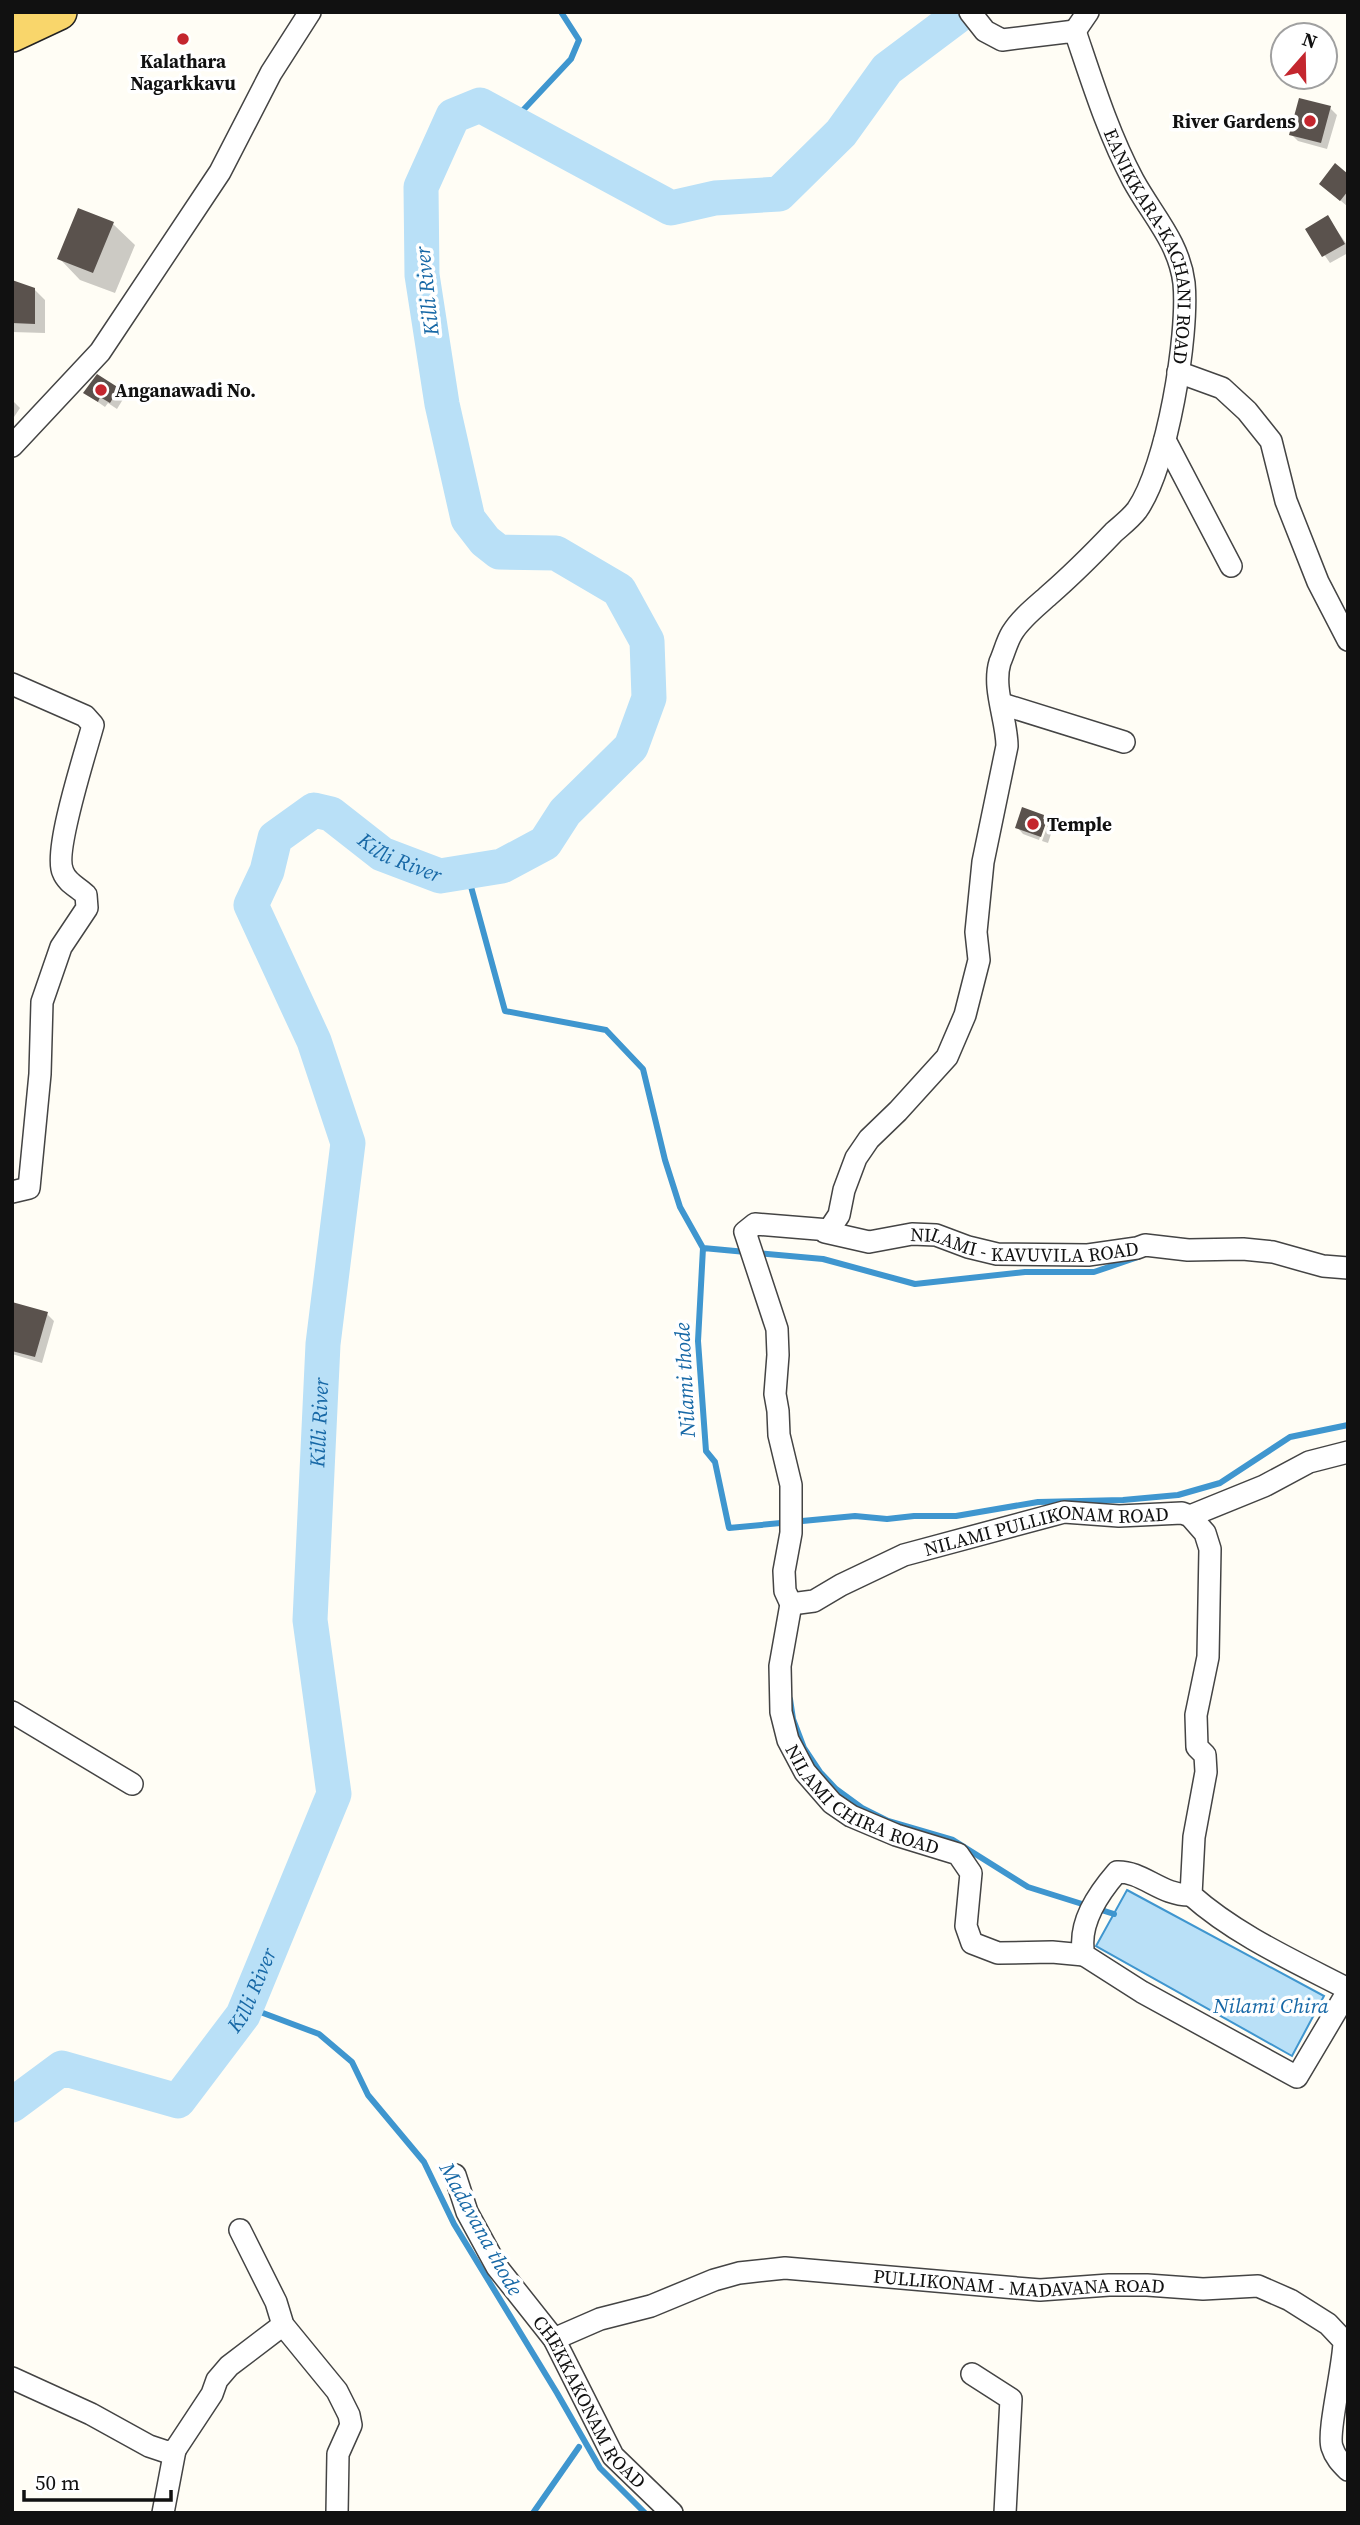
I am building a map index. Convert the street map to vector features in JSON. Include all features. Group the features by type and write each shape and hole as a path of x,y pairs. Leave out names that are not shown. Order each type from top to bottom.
{"main road":[{"path":"12,34 59,12"}],"street":[{"path":"12,446 100,352 220,172 271,73 310,12"},
{"path":"972,15 985,31 1002,40 1075,31 1088,12"},
{"name":"EANIKKARA-KACHANI ROAD","path":"1075,31 1102,110 1133,180 1174,244 1184,283 1184,321 1178,372 1222,388 1247,411 1271,441 1286,501 1318,582 1348,640"},
{"path":"791,1604 785,1591 784,1571 790,1533 791,1485 779,1435 775,1394 777,1329 745,1232 754,1224 825,1232 839,1215 856,1158 869,1139 947,1057 965,1015 979,960 976,932 983,862 1007,746 1007,729 998,678 999,666 1012,633 1022,620 1137,510 1165,440 1178,372"},
{"path":"1165,440 1231,566"},
{"path":"12,684 85,716 93,725 69,810 61,860 61,869 67,879 86,895 87,908 61,947 42,1002 40,1074 29,1188 12,1192"},
{"path":"1002,704 1124,742"},
{"name":"NILAMI - KAVUVILA ROAD","path":"825,1232 869,1242 912,1234 936,1235 997,1254 1088,1255 1145,1245 1188,1250 1263,1251 1323,1266 1348,1268"},
{"path":"1191,1516 1264,1486 1309,1462 1348,1452"},
{"name":"NILAMI PULLIKONAM ROAD","path":"791,1604 814,1601 904,1555 1064,1512 1119,1516 1182,1513 1191,1516 1208,1539 1211,1592 1208,1657 1196,1715 1197,1747 1205,1755 1206,1772 1194,1838 1191,1895"},
{"name":"NILAMI CHIRA ROAD","path":"791,1604 780,1666 781,1712 788,1740 804,1772 832,1803 851,1816 896,1835 958,1854 971,1873 966,1926 972,1943 998,1953 1052,1952 1084,1955"},
{"path":"12,1712 132,1784"},
{"path":"1117,1871 1126,1871 1168,1892 1191,1895 1261,1944 1348,1990 1297,2077 1142,1992 1084,1955 1083,1931 1100,1894 1117,1871"},
{"name":"CHEKKAKONAM ROAD","path":"455,2175 467,2212 497,2267 554,2339 613,2456 672,2513"},
{"path":"240,2230 276,2302 283,2325 337,2391 349,2416 351,2425 338,2455 337,2513"},
{"name":"PULLIKONAM - MADAVANA ROAD","path":"554,2339 600,2319 651,2306 714,2280 762,2269 785,2268 895,2276 1040,2290 1109,2285 1203,2289 1258,2286 1300,2306 1328,2324 1344,2341 1344,2361 1331,2444 1338,2460 1348,2470"},
{"path":"163,2513 175,2450 212,2394 217,2380 229,2366 283,2325"},
{"path":"972,2374 1011,2399 1005,2513"},
{"path":"12,2378 91,2414 149,2446 167,2452 175,2450"}],"water":[{"name":"Nilami Chira","path":"1127,1890 1324,1996 1292,2056 1096,1946"}],"building":[{"name":"River Gardens","path":"1299,98 1331,106 1321,143 1289,135"},
{"name":"River Gardens","path":"1335,163 1348,174 1348,191 1340,201 1319,184"},
{"path":"78,208 114,222 93,273 57,259"},
{"path":"1328,215 1345,244 1322,257 1305,229"},
{"path":"12,280 35,288 35,324 12,323"},
{"name":"Anganawadi No.","path":"97,374 119,388 110,403 100,397 98,402 83,393"},
{"name":"Temple","path":"1022,807 1044,815 1043,819 1047,820 1041,837 1015,828"},
{"path":"12,1302 48,1312 35,1357 12,1351"}],"waterway":[{"path":"512,122 571,59 579,40 561,12"},
{"name":"Killi River","path":"12,2105 62,2068 178,2101 243,2015 334,1794 310,1620 323,1344 348,1143 314,1041 251,905 267,871 275,838 314,810 331,814 382,854 440,876 502,866 545,843 565,812 631,747 649,698 647,641 619,590 556,553 499,552 485,541 468,519 442,404 422,275 421,187 453,116 480,105 671,208 715,198 779,194 841,133 887,69 963,12"},
{"name":"Nilami thode","path":"467,872 505,1011 606,1030 643,1069 665,1160 680,1207 703,1248 698,1341 706,1451 715,1462 729,1528 855,1516 887,1519 956,1516 1038,1502 1123,1500 1178,1495 1220,1483 1290,1437 1348,1425"},
{"path":"703,1248 746,1252"},
{"path":"757,1253 823,1259 915,1284 1025,1272 1094,1272 1138,1257"},
{"path":"790,1699 793,1719 804,1748 820,1772 836,1789 862,1808 888,1821 953,1840 1028,1887 1114,1914"},
{"name":"Madavana thode","path":"247,2007 319,2034 352,2062 368,2095 424,2162 454,2224 600,2468 645,2513"},
{"path":"533,2513 579,2447"}],"place":[{"name":"Kalathara Nagarkkavu","path":"183,39"},
{"name":"River Gardens","path":"1310,121"},
{"name":"Anganawadi No.","path":"101,390"},
{"name":"Temple","path":"1033,824"}]}
